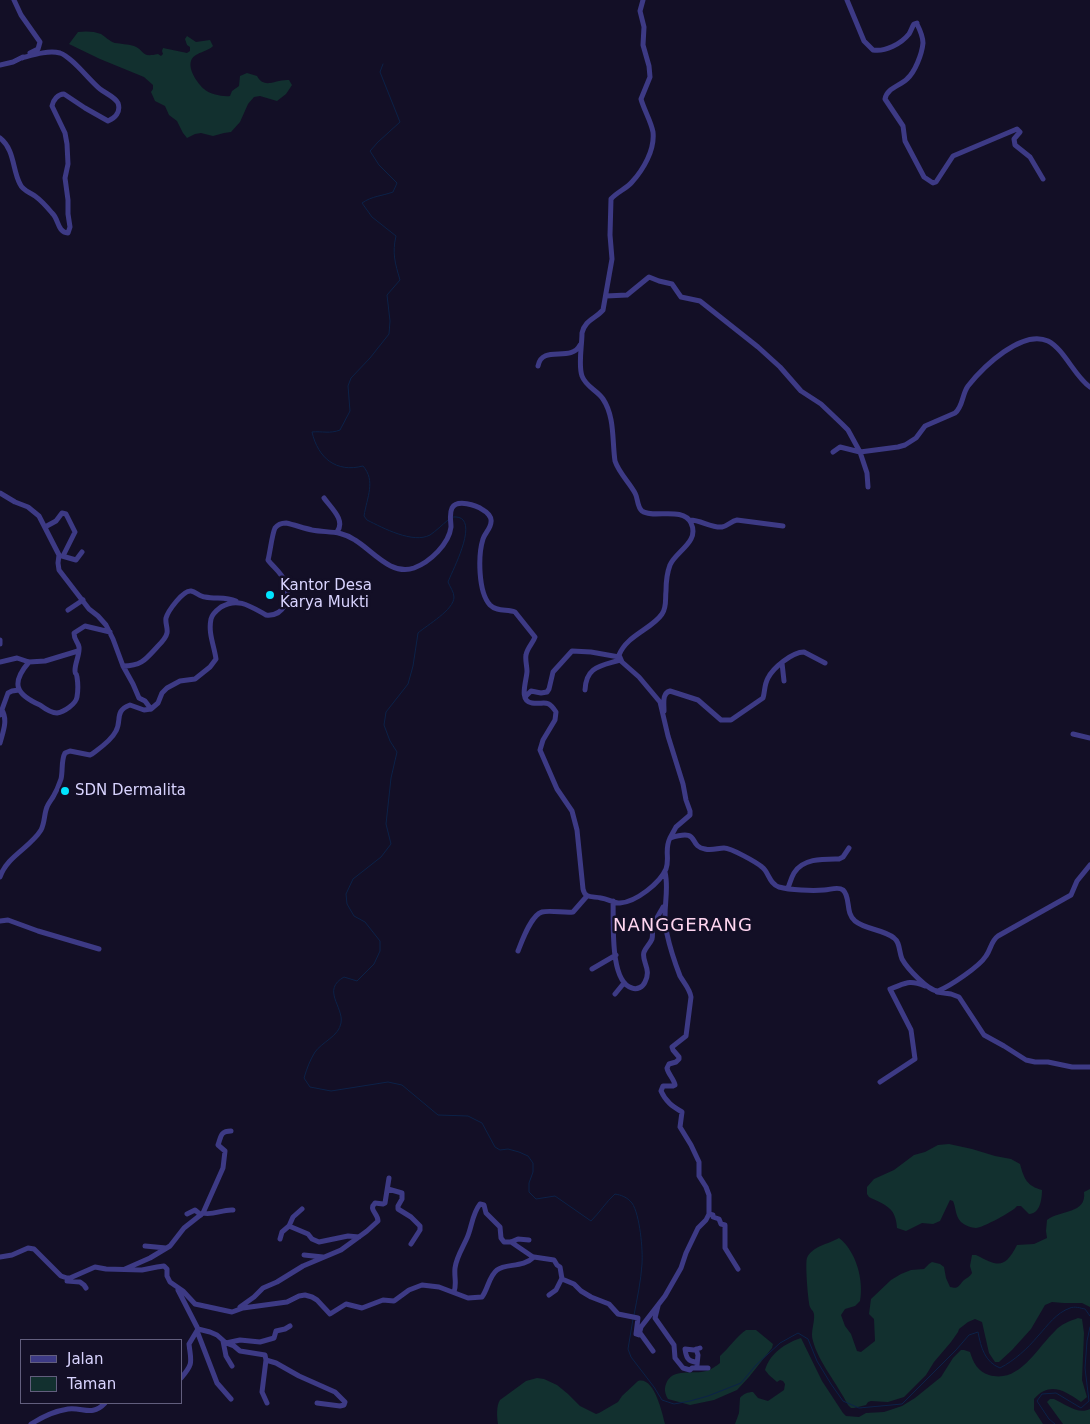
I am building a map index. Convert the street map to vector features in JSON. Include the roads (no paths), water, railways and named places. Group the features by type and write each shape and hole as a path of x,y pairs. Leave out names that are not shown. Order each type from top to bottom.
{"street":[{"path":"0,65 13,62 38,49 40,42 14,0"},
{"path":"643,0 640,11 644,27 643,45 650,77 641,99 653,132 652,141 648,156 638,175 629,186 618,192 611,199 610,235 612,259 606,296 603,310 589,320 583,328 580,364 582,376 587,385 602,398 608,408 615,461 637,497 640,508 647,513 678,514 690,520 720,527 737,520 783,526"},
{"path":"847,0 864,41 873,50 884,50 898,44 909,34 914,24 918,24 923,42 916,66 908,78 889,91 885,99 903,126 905,141 926,179 935,183 953,156 1017,129 1020,132 1014,139 1014,145 1030,157 1043,179"},
{"path":"0,138 7,145 22,187 45,205 56,218 61,230 64,233 68,233 70,227 65,178 68,164 67,144 65,133 52,106 53,102 59,95 64,94 108,121 115,118 119,107 117,101 94,85 69,59 59,53 38,54 22,58"},
{"path":"606,296 627,295 649,276 672,284 681,298 700,301 748,338 776,363 801,391 821,404 848,430 860,452 867,473 868,487"},
{"path":"834,452 840,447 860,452 898,448 905,445 916,438 925,426 959,410 968,387 981,373 1006,350 1025,340 1042,339 1050,342 1084,383 1090,387"},
{"path":"538,366 544,357 553,354 570,354 578,350 582,342"},
{"path":"0,493 32,509 39,516 61,556 76,560 82,552"},
{"path":"324,498 339,518 340,528 337,532"},
{"path":"123,666 134,666 141,663 161,643 167,634 167,615 186,592 192,591 204,597 224,598 239,602 266,615 275,614 284,607 287,597 285,582 268,560 275,530 280,524 286,523 322,532 337,532 355,540 388,564 398,569 406,570 421,565 434,556 449,534 453,507 456,504 463,503 483,509 490,517 491,524 483,538 480,566 481,582 485,597 490,604 497,609 515,612 534,637 526,653 527,673 524,692 525,697 531,703 546,702 556,712 555,720 543,740 540,750 557,789 572,810 577,830 584,894 617,903 640,895 652,887 664,872 670,838 676,827 691,813 660,702 639,677 620,659 591,652 571,651 553,672 547,692 531,691 525,697"},
{"path":"45,527 53,523 63,513 66,514 75,532 58,563 59,570 89,609 106,625 138,697 150,709"},
{"path":"620,659 621,650 662,614 666,603 667,578 671,564 691,539 693,528 690,520"},
{"path":"68,610 83,600"},
{"path":"0,873 40,832 47,807 61,780 64,754 70,751 92,754 115,734 120,712 128,705 144,710 150,709 158,703 162,693 167,688 180,681 195,679 214,663 216,659 211,639 211,617 222,607 230,603 239,602"},
{"path":"29,662 20,675 18,681 19,690 26,698 57,713 73,705 77,697 77,677 75,672 79,646 74,638 74,634 86,626 110,632"},
{"path":"0,662 17,658 29,662 45,661 78,651"},
{"path":"663,716 665,694 670,691 698,700 721,720 731,720 763,698 768,678 776,666 800,652 825,662"},
{"path":"585,690 586,681 593,669 620,659"},
{"path":"782,663 784,681"},
{"path":"0,743 4,727 4,715 1,712 8,692 19,690"},
{"path":"1073,734 1090,738"},
{"path":"670,838 687,834 703,849 729,848 763,868 774,885 820,890 841,889 845,894 849,912 854,920 894,938 904,960 927,987"},
{"path":"788,888 794,872 803,864 812,861 839,859 843,857 849,848"},
{"path":"936,992 980,964 993,940 998,936 1071,895 1077,881 1090,866"},
{"path":"653,1350 640,1333 640,1329 658,1306 681,1268 699,1226 706,1220 709,1214 709,1195 700,1176 699,1162 680,1127 682,1112 670,1105 661,1091 664,1085 675,1085 667,1068 669,1064 678,1062 679,1057 672,1047 686,1036 691,997 679,973 664,922 667,880 664,872"},
{"path":"518,951 537,914 544,911 573,912 587,896"},
{"path":"613,901 617,968 624,983 634,989 642,986 645,982 648,973 643,956 651,941 654,924 664,904"},
{"path":"0,921 8,920 99,949"},
{"path":"592,969 616,956"},
{"path":"880,1082 915,1059 911,1030 890,989 908,982 917,983 936,992 951,994 958,998 984,1035 1026,1060 1072,1067 1090,1067"},
{"path":"615,994 624,983"},
{"path":"122,1270 150,1258 170,1246 184,1228 202,1214 223,1168 225,1151 218,1146 220,1140 223,1132 231,1131"},
{"path":"233,1312 263,1288 303,1266 341,1250 360,1237 377,1222 378,1217 372,1207 375,1203 385,1203 389,1178"},
{"path":"388,1189 402,1194 398,1209 411,1217 420,1226 420,1230 411,1244"},
{"path":"454,1292 456,1285 455,1266 480,1204 484,1205 486,1213 500,1227 502,1240 510,1242 533,1257"},
{"path":"280,1239 282,1232 289,1226 293,1217 302,1208"},
{"path":"187,1214 195,1210 207,1215 232,1210"},
{"path":"709,1214 713,1215 713,1218 719,1219 721,1224 725,1225 725,1248 738,1269"},
{"path":"289,1226 308,1234 312,1239 319,1242 348,1236 360,1237"},
{"path":"510,1242 518,1238 529,1240"},
{"path":"145,1246 166,1248"},
{"path":"0,1257 12,1255 28,1248 34,1249 64,1280 80,1282 86,1288"},
{"path":"304,1255 326,1257"},
{"path":"61,1276 70,1278 95,1267 147,1270 164,1266 167,1269 168,1279 195,1304 233,1312 243,1308 287,1302 305,1295 317,1300 326,1311 332,1313 346,1304 362,1308 383,1300 394,1301 404,1293 419,1286 439,1287 468,1298 482,1297 493,1274 498,1269 520,1264 539,1256 554,1260 560,1267 562,1278 556,1290 549,1295"},
{"path":"562,1278 574,1284 587,1295 609,1304 618,1314 637,1318 636,1334 640,1333"},
{"path":"177,1287 189,1308 218,1383 231,1398"},
{"path":"658,1306 655,1318 672,1342 675,1348 675,1358 683,1368 690,1370 692,1368 708,1368"},
{"path":"224,1341 262,1342 274,1338 276,1331 290,1326"},
{"path":"198,1330 210,1332 243,1352 265,1355 262,1392 268,1403"},
{"path":"182,1377 190,1365 192,1358 189,1344 198,1330"},
{"path":"224,1341 226,1356 232,1366"},
{"path":"675,1348 680,1348 685,1352 686,1357 690,1361 697,1362"},
{"path":"685,1352 686,1348 691,1350 698,1349 697,1368"},
{"path":"266,1360 335,1392 345,1402 344,1405 340,1406 317,1403"},
{"path":"31,1424 61,1411 74,1409 92,1410 99,1408 103,1404"}],"waterway":[{"path":"383,64 380,72 400,122 370,151 379,165 397,183 393,192 373,197 362,203 372,217 396,236 394,248 400,280 387,295 390,321 389,334 351,378 348,386 350,411 340,430 312,432 319,449 330,461 344,467 363,466 367,472 370,483 364,516 367,520 398,534 415,538 430,535 448,520"},
{"path":"453,517 462,518 466,533 448,582 453,591 453,602 445,612 418,633 408,684 386,712 384,725 390,741 397,752 391,778 386,824 391,844 381,857 353,879 346,894 347,904 354,916 365,922 380,941 380,951 374,964 357,981 344,977 334,987 335,999 341,1017 340,1028 315,1052 304,1078 310,1087 331,1091 388,1082 402,1085 438,1115 468,1116 482,1123 495,1147 500,1150 508,1149 528,1156 533,1163 529,1192 536,1199 555,1196 591,1221 615,1194 628,1199 635,1208 642,1250 641,1277 634,1315"},
{"path":"633,1319 628,1349 631,1357 662,1400 674,1404 690,1401 741,1383 756,1365 780,1343 798,1333 808,1339 817,1361 843,1401 859,1408 902,1404 969,1335 978,1332 984,1354 1000,1368 1020,1354 1052,1320 1065,1310 1078,1307 1085,1309 1090,1316"},
{"path":"1055,1424 1049,1419 1037,1401 1042,1394 1056,1393 1081,1408 1089,1401 1085,1368 1090,1327"}],"place":[{"name":"Kantor Desa Karya Mukti","path":"270,595"},
{"name":"SDN Dermalita","path":"65,791"}],"district":[{"name":"NANGGERANG","path":"683,926"}]}
